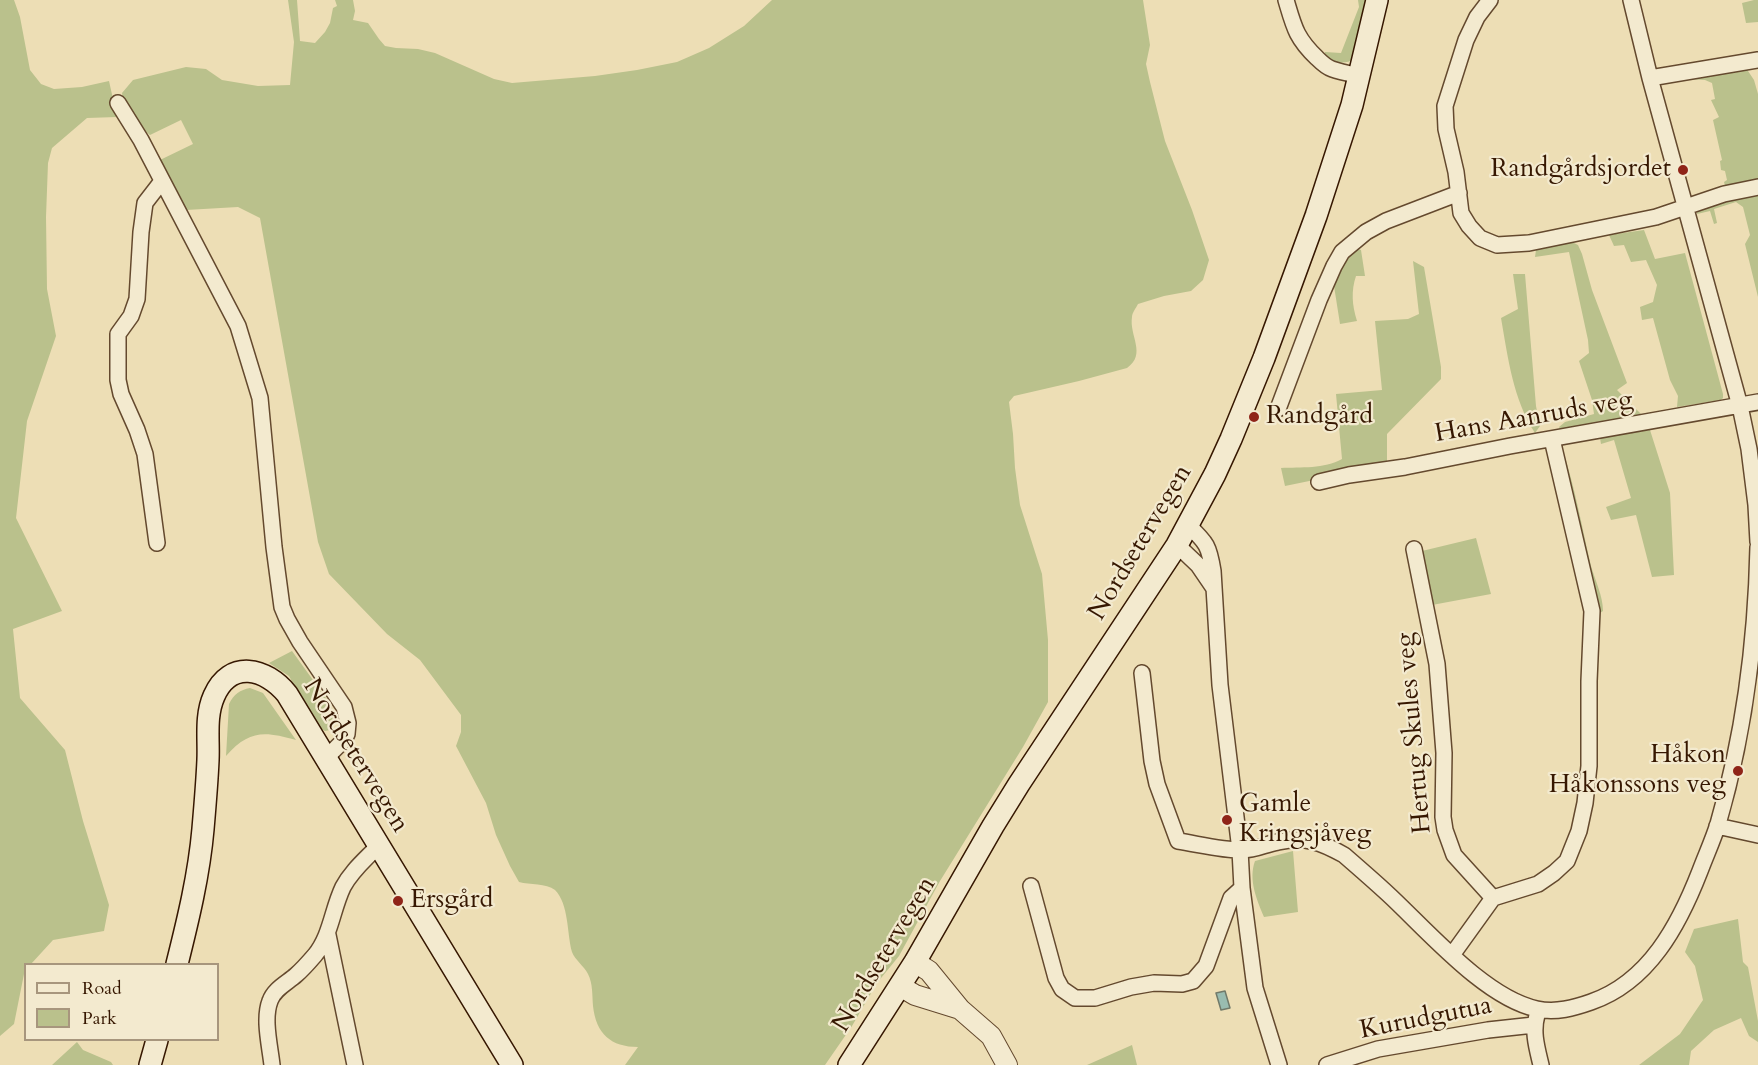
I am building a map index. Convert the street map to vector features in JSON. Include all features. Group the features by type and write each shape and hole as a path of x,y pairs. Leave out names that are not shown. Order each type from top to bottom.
{"main road":[{"name":"Nordsetervegen","path":"849,1065 915,962 1003,810 1177,545 1231,439 1264,358 1316,216 1360,76 1377,0"},
{"name":"Nordsetervegen","path":"177,963 194,896 199,862 211,702 216,691 229,678 240,672 255,672 269,677 287,694 512,1065"},
{"path":"150,1065 157,1041"}],"street":[{"path":"1286,0 1301,42 1324,65 1360,76"},
{"path":"1491,0 1477,17 1466,40 1445,106 1446,129 1456,172 1461,213 1480,238 1497,245 1529,243 1656,217 1724,194 1758,187"},
{"path":"1631,0 1650,78 1740,406 1749,449 1758,542"},
{"path":"1650,78 1758,60"},
{"path":"118,103 141,140 238,326 251,366 260,398 282,607 292,628 344,706 348,723 344,740 326,758"},
{"path":"157,543 145,454 121,394 118,380 118,334 131,316 137,298 145,203 162,182"},
{"path":"1278,410 1327,282 1342,252 1366,232 1386,221 1459,193"},
{"name":"Hans Aanruds veg","path":"1319,483 1349,475 1405,467 1758,402"},
{"path":"1452,955 1493,898 1538,884 1567,861 1580,831 1589,766 1592,611 1552,439"},
{"path":"1188,525 1207,544 1213,571 1220,685 1240,850 1242,888 1256,988 1279,1065"},
{"path":"1177,545 1198,565 1213,587"},
{"path":"1142,673 1152,761 1157,784 1178,841 1240,850 1258,849 1277,842 1306,839 1328,846 1344,855 1452,955 1498,992 1523,1005 1539,1010 1574,1008 1607,997 1647,965 1678,921 1690,896 1717,826 1740,731 1751,657 1758,547"},
{"name":"Hertug Skules veg","path":"1414,549 1437,664 1444,753 1443,817 1445,830 1454,855 1493,898"},
{"path":"1717,826 1758,835"},
{"path":"272,1065 268,1023 271,998 316,954 328,935 342,889 348,878 379,845"},
{"path":"1031,886 1056,978 1062,989 1075,998 1095,998 1154,983 1182,984 1193,981 1206,966 1231,898 1242,888"},
{"path":"328,935 355,1065"},
{"path":"915,962 929,971 960,1010 991,1036 1007,1065"},
{"path":"900,986 915,995 960,1010"},
{"path":"1539,1010 1534,1025 1541,1065"},
{"name":"Kurudgutua","path":"1327,1065 1378,1049 1488,1030 1534,1025"}],"green space":[{"path":"0,0 14,0 20,17 30,70 41,84 54,89 82,87 109,81 117,117 87,118 52,148 48,163 47,289 56,336 27,421 16,518 62,611 13,629 20,698 65,750 83,821 109,905 104,931 53,940 32,963 24,963 14,1024 0,1036"},
{"path":"288,0 297,0 300,41 315,43 325,32 330,23 333,8 337,6 335,0 353,0 355,11 353,20 368,23 385,46 435,53 494,79 512,83 595,76 677,62 709,48 744,26 772,0 1143,0 1150,45 1146,64 1150,82 1165,141 1209,260 1203,280 1191,291 1138,304 1132,317 1136,357 1127,368 1014,396 1009,402 1020,505 1042,574 1048,640 1048,702 1023,747 940,881 899,956 877,983 852,1026 825,1065 625,1065 638,1047 620,1045 606,1037 601,1031 595,1016 590,978 572,952 560,896 547,886 519,882 510,866 496,835 486,803 456,746 461,732 461,715 420,660 387,634 329,574 318,542 260,218 238,207 186,210 160,160 193,144 181,120 150,135 132,116 122,93 133,80 186,67 206,69 222,80 258,86 290,85 294,42"},
{"path":"1358,0 1371,0 1355,59 1347,62 1332,60 1325,55 1325,52 1341,53 1359,7"},
{"path":"1758,0 1758,22 1746,23 1742,3"},
{"path":"1746,68 1754,80 1758,94 1758,182 1726,189 1724,182 1727,180 1725,171 1721,170 1720,161 1722,160 1713,120 1719,117 1711,100 1715,99 1712,83 1705,80 1687,79"},
{"path":"1758,191 1758,297 1745,244 1750,235 1743,207 1736,202 1714,209 1717,223 1714,224 1710,211 1697,214 1698,208"},
{"path":"1644,230 1655,259 1685,253 1723,394 1721,400 1677,407 1678,396 1670,380 1653,318 1642,320 1640,307 1653,302 1657,285 1646,260 1631,262 1624,245 1614,246 1609,235"},
{"path":"1572,242 1578,245 1582,254 1592,290 1627,383 1617,390 1643,416 1561,431 1559,427 1565,422 1594,414 1592,400 1579,361 1589,353 1588,340 1569,252 1535,257 1538,247"},
{"path":"1353,250 1361,250 1365,276 1356,276 1353,287 1353,304 1357,321 1340,324 1334,286 1337,271"},
{"path":"1413,261 1424,267 1441,367 1441,379 1387,434 1387,465 1285,486 1281,468 1320,466 1342,459 1336,394 1382,390 1375,321 1408,319 1419,314"},
{"path":"1513,274 1525,274 1536,406 1540,426 1535,433 1516,392 1501,318 1518,309"},
{"path":"1650,430 1670,493 1674,575 1652,577 1636,515 1611,520 1606,507 1631,498 1614,440 1601,444 1600,438"},
{"path":"1563,451 1591,566 1602,600 1603,611 1600,613 1597,613 1560,456"},
{"path":"1476,538 1491,594 1432,605 1422,551"},
{"path":"292,651 331,705 336,722 330,730 325,731 317,726 289,676 269,663"},
{"path":"250,688 263,693 296,740 275,735 258,735 242,741 226,756 229,704 238,693"},
{"path":"1293,851 1298,912 1264,917 1253,883 1255,861"},
{"path":"1738,919 1743,962 1748,967 1758,1021 1758,1042 1749,1036 1741,1018 1714,1030 1691,1051 1689,1065 1639,1065 1680,1034 1703,1000 1695,966 1685,952 1694,929"},
{"path":"77,1042 83,1050 113,1065 52,1065"},
{"path":"1132,1045 1137,1065 1087,1065"}],"water":[{"path":"1225,991 1230,1008 1221,1010 1216,993"}],"place":[{"name":"Randgårdsjordet","path":"1683,170"},
{"name":"Randgård","path":"1254,417"},
{"name":"Håkon Håkonssons veg","path":"1738,771"},
{"name":"Gamle Kringsjåveg","path":"1227,820"},
{"name":"Ersgård","path":"398,901"}]}
